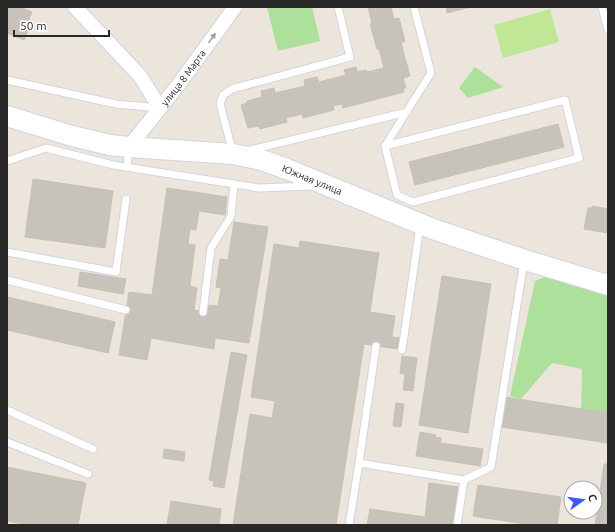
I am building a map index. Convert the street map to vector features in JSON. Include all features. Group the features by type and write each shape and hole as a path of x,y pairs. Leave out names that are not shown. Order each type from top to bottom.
{"street":[{"path":"75,7 140,76 160,108"},
{"name":"улица 8 Марта","path":"129,147 180,84 234,7"},
{"name":"Южная улица","path":"7,116 72,136 110,145 233,154 262,160 325,184 433,229 525,260 608,285"}],"lane":[{"path":"338,7 350,57 232,89 222,95 220,104 233,154 407,112"},
{"path":"386,146 565,100 579,158 413,202 397,195 386,146 431,73 414,7"},
{"path":"602,7 608,30"},
{"path":"7,80 116,104 160,108"},
{"path":"127,167 129,147"},
{"path":"7,161 46,148 113,165 258,188 325,184"},
{"path":"203,312 211,248 231,216 234,184"},
{"path":"7,252 116,272 126,200"},
{"path":"402,350 420,224"},
{"path":"358,463 464,480 491,467 525,260"},
{"path":"7,280 126,310"},
{"path":"349,525 376,346"},
{"path":"7,410 93,449"},
{"path":"7,442 88,474"},
{"path":"457,525 464,480"}],"green space":[{"path":"267,7 312,7 320,41 278,51"},
{"path":"550,9 559,42 503,58 494,25"},
{"path":"475,67 503,87 468,98 459,88"},
{"path":"550,275 608,294 608,417 581,412 582,369 552,363 521,399 510,396 535,281"}],"building":[{"path":"7,7 20,7 32,12 26,26 29,28 24,40 7,33"},
{"path":"368,7 391,7 394,19 399,18 405,41 401,43 410,76 403,78 406,88 403,88 404,92 343,108 342,104 333,106 334,110 303,118 302,114 286,118 287,122 260,129 259,126 248,128 241,105 247,103 247,101 262,97 261,91 274,88 275,93 305,86 304,80 317,77 319,82 346,75 344,70 356,67 357,72 366,70 367,72 384,68 370,24 372,23"},
{"path":"446,7 471,7 447,13"},
{"path":"558,124 564,147 415,185 409,162"},
{"path":"33,179 113,191 105,248 25,237"},
{"path":"167,188 227,197 225,215 199,211 196,230 190,229 188,244 195,245 190,286 197,288 194,310 208,312 209,305 218,306 221,288 216,287 220,259 228,260 234,222 268,227 249,343 215,338 214,349 151,338 147,360 119,355 129,292 152,295"},
{"path":"593,206 608,209 608,233 584,229 588,208 592,208"},
{"path":"300,241 379,253 370,312 395,316 392,337 399,338 397,349 364,344 336,525 233,525 250,414 272,418 275,401 251,397 274,244 299,248"},
{"path":"80,272 126,279 123,294 78,286"},
{"path":"442,276 491,284 468,433 419,425"},
{"path":"7,297 115,322 108,353 7,330"},
{"path":"231,352 247,355 224,488 213,486 214,481 209,480"},
{"path":"402,356 417,358 413,391 403,390 405,374 400,373"},
{"path":"505,397 608,413 608,443 501,427"},
{"path":"396,403 404,404 401,427 393,426"},
{"path":"420,432 436,435 435,437 441,438 440,443 483,449 480,466 416,456"},
{"path":"164,449 185,452 184,461 163,458"},
{"path":"604,464 608,464 608,525 595,525 596,520 603,520 603,480 602,480"},
{"path":"7,467 86,483 78,525 29,525 7,521"},
{"path":"429,483 459,487 454,525 367,525 370,509 425,517"},
{"path":"478,485 561,497 557,525 531,525 473,516"},
{"path":"171,501 221,509 219,525 167,525"}]}
